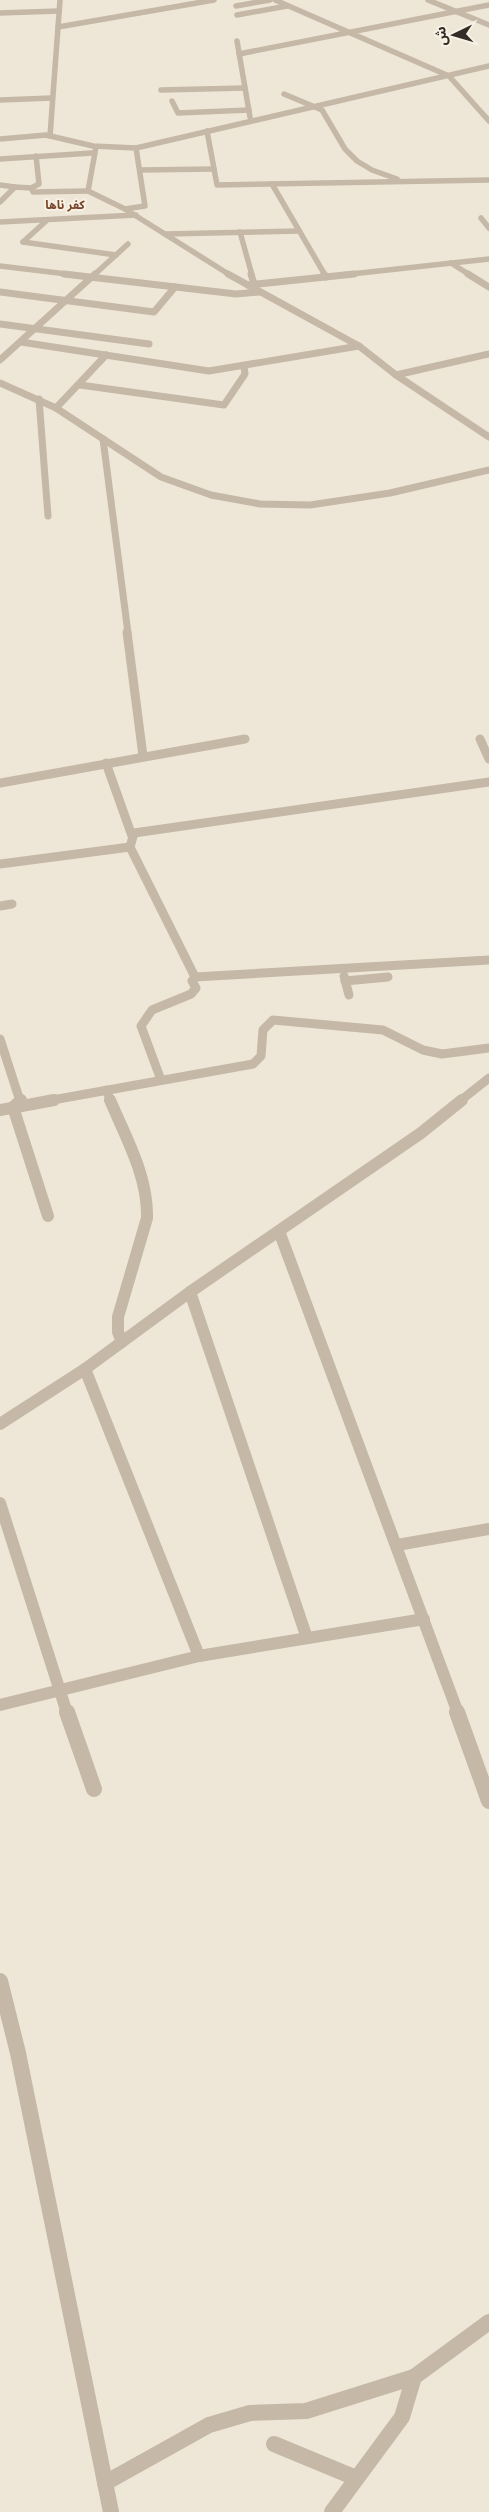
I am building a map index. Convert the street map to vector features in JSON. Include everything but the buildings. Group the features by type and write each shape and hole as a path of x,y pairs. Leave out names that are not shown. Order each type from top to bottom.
{"street":[{"path":"50,136 60,0"},
{"path":"58,27 214,0"},
{"path":"236,6 270,0"},
{"path":"274,0 448,76 489,121"},
{"path":"428,0 489,25"},
{"path":"239,54 489,5"},
{"path":"237,15 288,6"},
{"path":"0,13 59,11"},
{"path":"237,41 249,110 253,120"},
{"path":"0,139 50,136 58,140 96,147 136,148 489,66"},
{"path":"162,90 245,88"},
{"path":"284,94 322,110 345,149 357,161 372,170 403,181"},
{"path":"0,100 52,98"},
{"path":"172,101 178,113 249,110"},
{"path":"207,131 217,185 489,180"},
{"path":"88,190 91,181 92,153 96,147"},
{"path":"125,209 145,206 136,148"},
{"path":"0,159 92,153"},
{"path":"0,186 31,188 40,184 36,156"},
{"path":"140,170 214,169"},
{"path":"272,184 326,277"},
{"path":"0,202 15,187"},
{"path":"31,188 32,192 88,190 125,209 261,292 359,346 396,375 489,437"},
{"path":"0,222 136,215"},
{"path":"481,218 489,228"},
{"path":"46,221 22,242 116,255"},
{"path":"166,234 299,231"},
{"path":"240,232 250,284"},
{"path":"0,360 128,244"},
{"path":"250,284 489,259"},
{"path":"451,263 489,287"},
{"path":"0,266 236,294 261,292"},
{"path":"0,292 154,312 175,287"},
{"path":"0,324 149,344"},
{"path":"21,342 209,371 359,346"},
{"path":"396,375 489,354"},
{"path":"56,408 106,355"},
{"path":"80,384 224,405 245,374 244,366"},
{"path":"0,383 56,408 161,477 211,495 260,504 310,505 390,493 489,470"},
{"path":"39,399 48,516"},
{"path":"103,438 143,756"},
{"path":"0,783 245,739"},
{"path":"480,740 489,758"},
{"path":"106,763 132,836"},
{"path":"195,977 130,847 134,832 489,782"},
{"path":"0,864 130,847"},
{"path":"0,906 12,904"},
{"path":"195,977 341,967 489,960"},
{"path":"341,967 349,995"},
{"path":"161,1080 141,1026 152,1010 192,994 196,988 192,981 195,977"},
{"path":"346,981 388,977"},
{"path":"0,1110 253,1064 261,1056 264,1025 273,1020 383,1030 424,1050 442,1054 460,1054 489,1048"},
{"path":"0,1039 21,1101 13,1107"},
{"path":"0,1424 85,1369 190,1292 422,1133 489,1078"},
{"path":"106,1090 144,1185 148,1205 147,1218 118,1317 118,1332 122,1342"},
{"path":"13,1107 48,1216"},
{"path":"279,1231 397,1545 489,1801"},
{"path":"190,1292 307,1638"},
{"path":"85,1369 199,1656"},
{"path":"0,1503 59,1690 94,1789"},
{"path":"397,1545 489,1529"},
{"path":"0,1705 199,1656 424,1619"},
{"path":"0,1981 18,2053 111,2512"},
{"path":"106,2483 209,2425 250,2413 306,2411 414,2377 489,2322"},
{"path":"332,2512 402,2417 414,2377"},
{"path":"274,2444 356,2478"}],"district":[{"name":"كفر ناها","path":"65,205"}]}
